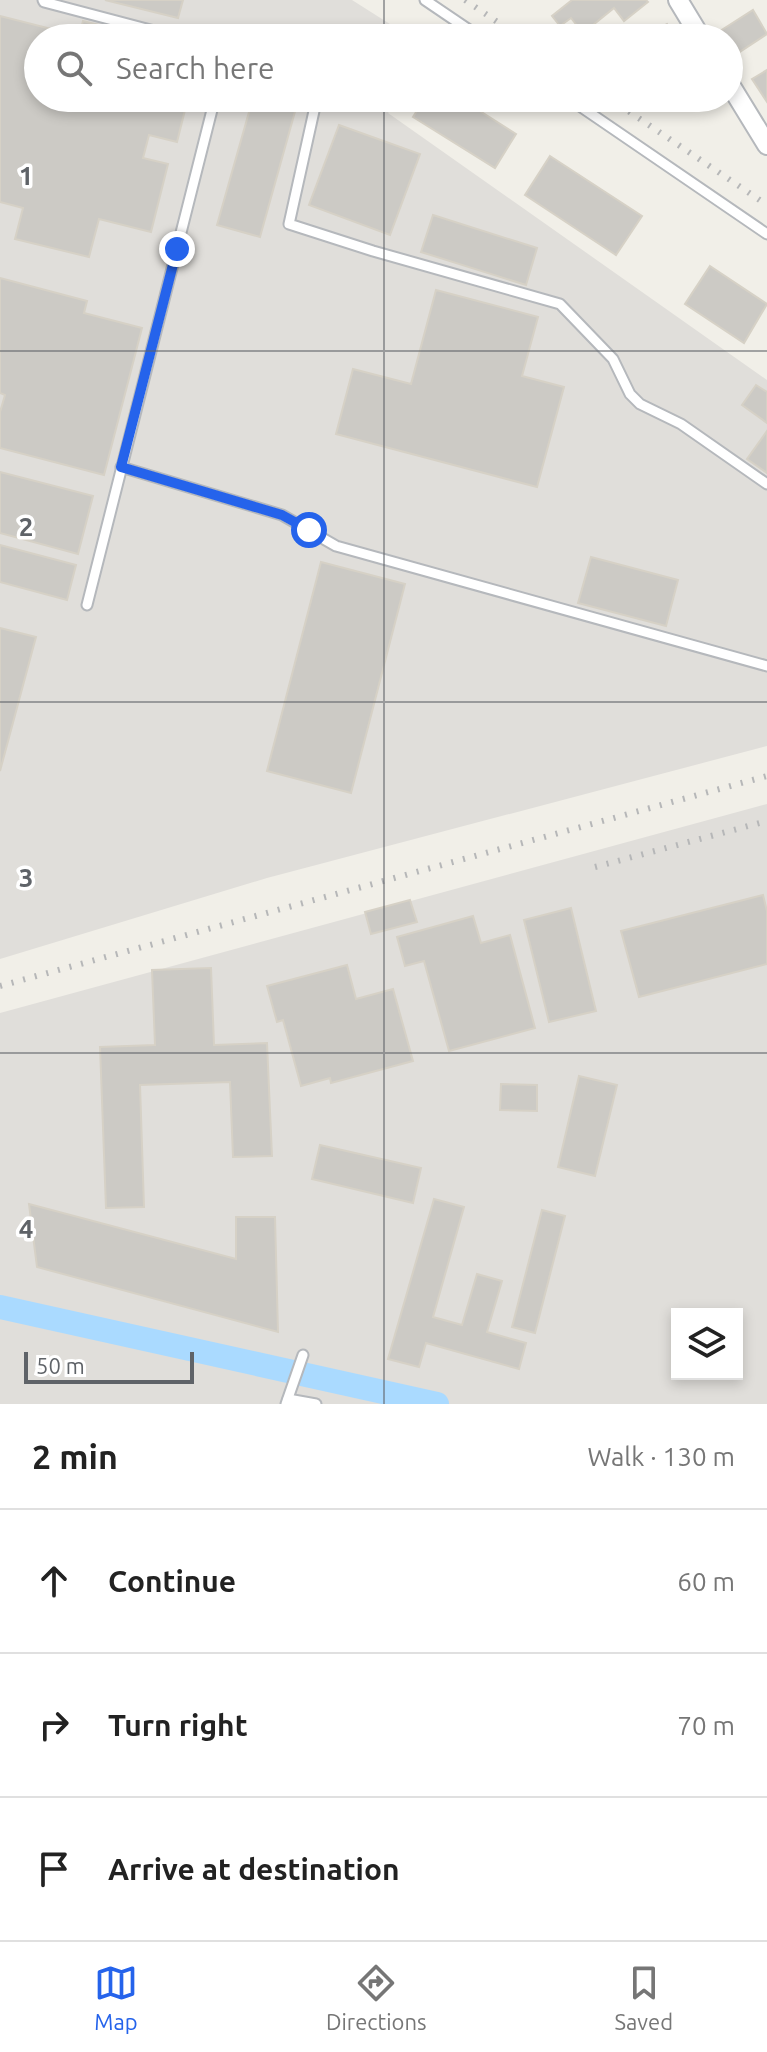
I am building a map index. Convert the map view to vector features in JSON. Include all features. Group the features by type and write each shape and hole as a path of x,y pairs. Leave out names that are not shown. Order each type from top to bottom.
{"street":[{"path":"678,0 693,24"},
{"path":"743,106 767,145"}],"lane":[{"path":"43,0 128,24"},
{"path":"425,0 460,24"},
{"path":"87,605 211,112"},
{"path":"314,112 289,224 560,304 613,359 630,394 640,404 681,424 767,484"},
{"path":"588,112 767,234"},
{"path":"121,467 282,515 336,546 767,666"},
{"path":"303,1355 287,1401 316,1404"}],"shaded area":[{"path":"0,0 352,0 390,24 24,24 24,112 389,112 767,380 767,746 267,878 0,959"},
{"path":"767,804 767,1404 0,1404 0,1013"}],"building":[{"path":"105,0 183,0 178,18"},
{"path":"572,0 648,2 624,21 614,8 594,24 576,24 571,18 558,24 552,16"},
{"path":"753,10 767,34 743,50 743,24 731,24"},
{"path":"0,16 32,24 24,24 24,112 184,112 177,142 149,135 143,158 168,164 151,232 99,219 89,257 15,239 23,208 0,202"},
{"path":"767,70 767,102 752,79"},
{"path":"249,112 295,112 260,237 217,225"},
{"path":"416,112 482,112 516,134 495,168 413,117"},
{"path":"339,125 420,154 390,235 309,205"},
{"path":"550,156 642,216 616,255 525,195"},
{"path":"433,215 537,248 526,285 421,252"},
{"path":"710,266 767,304 744,343 685,304"},
{"path":"0,278 87,301 84,313 142,328 104,475 0,448 0,412 5,395 0,393"},
{"path":"436,290 538,317 522,376 564,387 537,487 336,434 353,369 411,384"},
{"path":"756,385 767,392 767,423 742,405"},
{"path":"767,431 767,473 747,459"},
{"path":"0,472 93,496 78,554 0,533"},
{"path":"0,545 76,565 67,600 0,582"},
{"path":"591,557 678,580 666,626 578,603"},
{"path":"321,562 405,584 351,793 267,771"},
{"path":"0,628 36,637 0,771"},
{"path":"763,895 767,911 767,964 639,997 621,931"},
{"path":"410,900 417,922 371,934 365,912"},
{"path":"571,908 596,1011 549,1022 524,920"},
{"path":"473,916 481,943 510,935 535,1028 449,1051 424,961 405,966 397,937"},
{"path":"347,965 356,999 393,989 413,1061 331,1083 330,1078 301,1086 283,1020 277,1022 267,986"},
{"path":"211,968 214,1045 267,1043 272,1156 233,1157 230,1082 140,1085 144,1207 106,1208 100,1047 155,1045 152,970"},
{"path":"579,1076 617,1085 595,1176 558,1167"},
{"path":"501,1084 537,1085 537,1111 500,1110"},
{"path":"320,1145 421,1168 413,1203 312,1179"},
{"path":"434,1199 464,1207 433,1317 462,1325 477,1274 502,1281 487,1332 526,1343 519,1369 426,1343 419,1367 388,1359"},
{"path":"29,1204 236,1259 236,1217 275,1217 278,1332 37,1267"},
{"path":"542,1210 565,1216 535,1333 512,1327"}],"waterway":[{"path":"0,1307 437,1404"}],"railway":[{"path":"465,0 500,24"},
{"path":"630,112 767,205"},
{"path":"0,986 767,776"},
{"path":"595,867 767,821"}],"route":[{"path":"177,249 121,467 282,515 309,530"}]}
